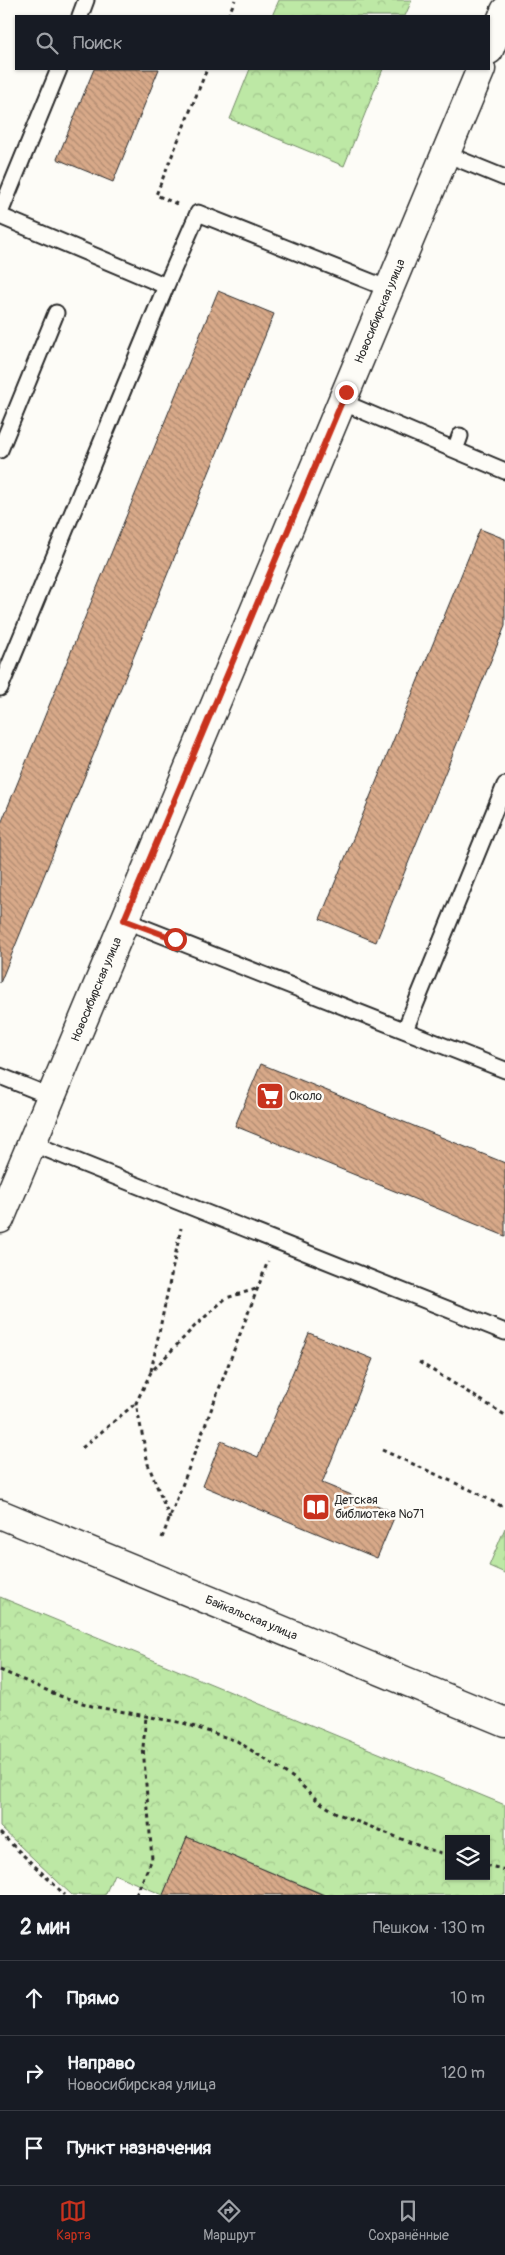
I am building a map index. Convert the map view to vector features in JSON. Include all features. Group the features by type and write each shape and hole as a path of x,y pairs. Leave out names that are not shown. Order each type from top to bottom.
{"street":[{"path":"490,48 505,11"},
{"name":"Новосибирская улица","path":"0,1219 481,70"},
{"name":"Байкальская улица","path":"0,1514 505,1722"}],"lane":[{"path":"80,15 86,0"},
{"path":"59,70 0,214 166,286"},
{"path":"446,154 505,178"},
{"path":"2,678 198,213 389,289"},
{"path":"0,450 56,313"},
{"path":"342,402 458,443 505,470"},
{"path":"405,1030 505,785"},
{"path":"124,920 505,1070"},
{"path":"0,1076 50,1096"},
{"path":"31,1143 505,1332"}],"path":[{"path":"228,15 235,0"},
{"path":"198,213 156,195 207,70"},
{"path":"82,1448 136,1403 151,1372 185,1205"},
{"path":"162,1538 275,1241"},
{"path":"151,1372 226,1298 257,1289"},
{"path":"419,1362 505,1415"},
{"path":"136,1403 148,1464 170,1519"},
{"path":"382,1450 473,1491 505,1508"},
{"path":"0,1670 60,1696 92,1706 183,1723 237,1741 295,1779 318,1801 338,1814 427,1849 445,1854"},
{"path":"136,1895 152,1859 143,1747 146,1717"},
{"path":"0,1833 65,1895"},
{"path":"490,1866 505,1870"}],"green space":[{"path":"279,0 412,0 405,15 272,15"},
{"path":"250,70 383,70 344,166 230,119"},
{"path":"505,1528 505,1573 489,1566"},
{"path":"0,1597 505,1805 505,1895 325,1895 187,1837 163,1895 114,1874 105,1895 72,1895 0,1827"}],"building":[{"path":"94,70 159,70 113,182 57,159"},
{"path":"218,291 274,314 0,983 0,826"},
{"path":"480,529 505,539 505,626 376,942 320,919"},
{"path":"261,1064 505,1163 505,1236 235,1126"},
{"path":"309,1333 373,1359 322,1483 396,1513 377,1558 203,1486 221,1441 258,1457"},
{"path":"187,1837 324,1895 163,1895"}],"place":[{"name":"Около","path":"270,1096"},
{"name":"Детская библиотека №71","path":"316,1507"}],"route":[{"path":"175,939 124,920 346,392"}]}
